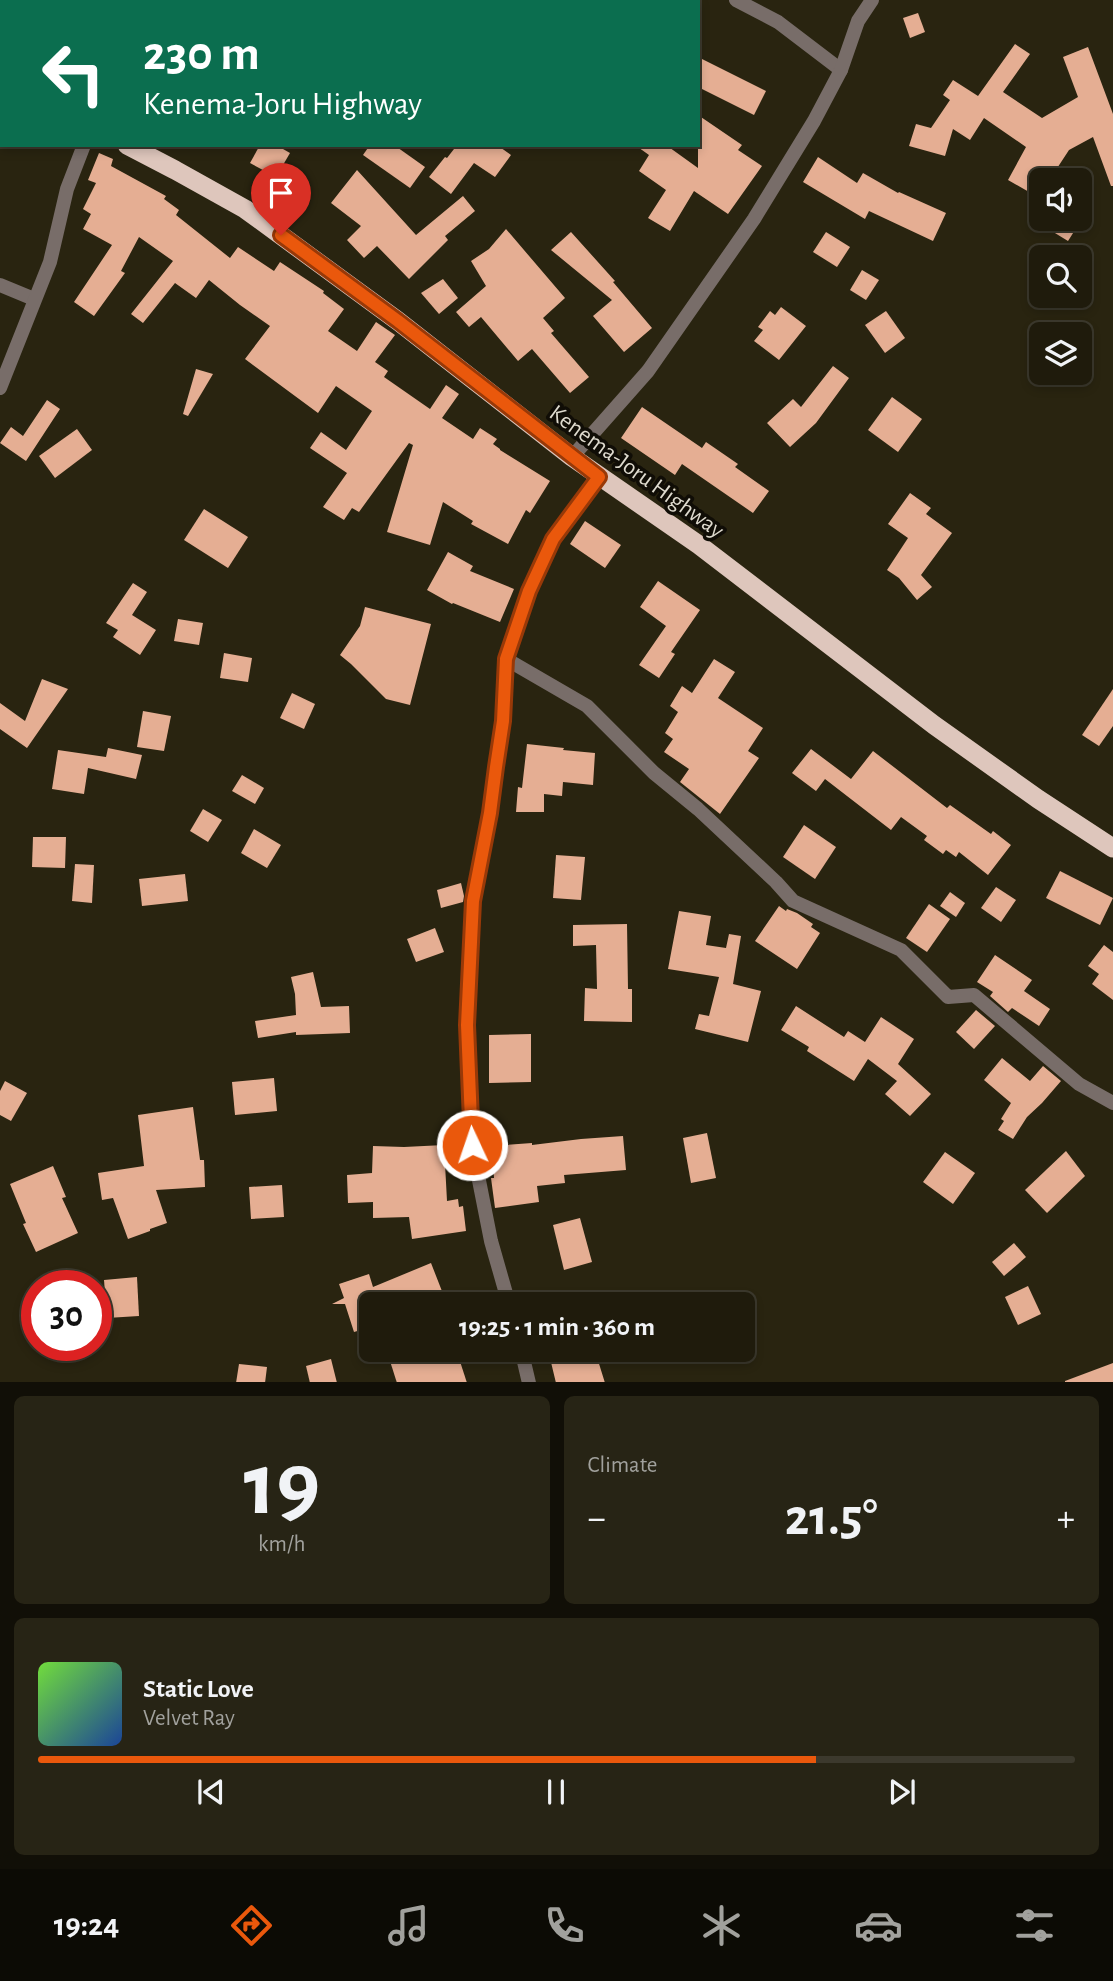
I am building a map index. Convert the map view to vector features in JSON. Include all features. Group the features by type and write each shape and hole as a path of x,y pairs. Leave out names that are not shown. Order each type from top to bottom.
{"highway":[{"name":"Kenema-Joru Highway","path":"131,147 245,209 398,321 599,477 699,545 934,725 1113,848"}],"street":[{"path":"736,0 778,22 841,69"},
{"path":"572,457 648,371 746,230 814,121 841,69 859,22 872,0"},
{"path":"0,388 50,262 66,189 83,147"},
{"path":"0,285 34,299"},
{"path":"506,1292 491,1241 472,1145 467,1025 473,901 490,813 501,734 506,659 529,591 553,539 599,477"},
{"path":"506,659 587,706 654,773 698,808 793,901 901,950 948,997 974,996 1079,1084 1113,1103"},
{"path":"524,1362 528,1382"}],"building":[{"path":"918,13 925,32 910,38 903,18"},
{"path":"1015,44 1030,54 1003,92 1042,118 1078,97 1063,57 1088,47 1113,114 1113,186 1093,137 1069,150 1057,168 1029,168 1029,192 1008,180 1026,147 984,118 970,140 953,129 945,156 909,146 916,124 931,128 950,100 943,95 953,80 978,96"},
{"path":"700,58 766,91 754,115 700,88"},
{"path":"700,116 742,145 738,150 762,166 728,214 694,191 670,231 648,218 666,190 639,171 649,155 638,147 669,147 698,168"},
{"path":"259,147 280,147 290,153 276,177 250,163"},
{"path":"369,147 397,147 425,167 410,188 363,155"},
{"path":"451,147 500,147 511,155 495,177 474,163 451,194 429,177 454,149"},
{"path":"99,153 113,159 111,166 166,196 164,199 179,210 176,215 230,258 238,247 274,271 280,262 324,291 323,293 344,309 328,331 357,351 376,322 395,335 375,362 388,371 384,377 430,409 446,385 459,394 442,418 473,439 480,428 497,439 493,444 500,450 550,481 530,513 526,510 508,544 471,524 473,521 443,502 430,545 387,532 413,445 409,443 359,512 352,508 344,520 323,507 347,473 310,448 321,432 346,450 372,411 336,386 318,413 245,359 270,326 209,280 196,298 175,283 143,323 131,314 173,261 139,237 121,271 125,273 94,316 74,302 112,245 83,229 91,214 83,209 96,183 88,180"},
{"path":"818,157 857,183 863,173 898,193 946,213 933,241 869,211 865,219 803,182"},
{"path":"357,170 416,235 463,196 475,211 445,236 448,240 409,279 377,246 364,258 347,240 361,226 331,203"},
{"path":"506,229 565,298 543,318 554,331 551,333 589,377 570,393 532,349 518,361 481,317 469,327 456,312 486,286 471,261 489,249"},
{"path":"1052,231 1074,231 1068,241"},
{"path":"571,232 652,328 624,352 593,316 612,300 551,250"},
{"path":"826,232 850,247 837,267 813,252"},
{"path":"862,270 879,280 866,300 850,290"},
{"path":"443,279 458,298 439,314 421,293"},
{"path":"781,307 806,326 779,360 754,341 763,330 758,327 770,311 775,315"},
{"path":"886,311 905,338 885,353 865,325"},
{"path":"833,366 849,378 816,423 790,447 767,423 793,399 801,407"},
{"path":"196,369 213,374 188,416 183,414"},
{"path":"892,397 922,419 898,452 868,430"},
{"path":"47,400 60,409 26,461 0,443 11,427 23,436"},
{"path":"642,407 702,448 706,442 738,464 735,467 769,491 753,513 682,464 675,475 621,438"},
{"path":"77,429 92,450 55,478 39,456"},
{"path":"910,493 931,508 926,514 952,533 921,575 932,587 917,600 899,578 887,570 908,538 888,524"},
{"path":"204,509 248,537 228,568 184,540"},
{"path":"585,521 621,545 605,568 570,544"},
{"path":"448,552 473,566 470,571 514,589 500,622 452,604 427,590"},
{"path":"658,581 700,610 671,652 675,654 659,678 639,665 666,626 640,607"},
{"path":"133,583 147,592 132,615 156,630 140,655 113,637 118,630 106,623"},
{"path":"365,607 431,624 410,705 386,699 340,655 360,626"},
{"path":"178,619 203,623 199,645 174,641"},
{"path":"224,653 252,658 248,682 220,678"},
{"path":"714,659 735,672 718,698 763,728 748,751 759,758 720,814 680,782 689,769 664,752 673,739 665,733 678,712 670,706 682,686 692,693"},
{"path":"42,679 68,689 27,748 0,729 0,703 25,721"},
{"path":"1113,689 1113,726 1099,746 1082,735"},
{"path":"292,693 315,704 304,729 280,718"},
{"path":"143,711 171,716 164,751 137,747"},
{"path":"527,744 595,753 593,785 563,782 562,796 544,794 544,812 516,812"},
{"path":"108,748 142,755 136,779 88,768 84,794 52,789 58,750 106,757"},
{"path":"811,749 851,779 873,751 947,808 950,805 1011,845 988,875 959,852 956,857 946,850 943,854 924,840 927,836 901,817 891,830 825,779 816,791 792,773"},
{"path":"242,775 264,788 255,804 232,791"},
{"path":"203,809 222,820 208,842 190,831"},
{"path":"804,825 836,847 815,879 783,857"},
{"path":"254,829 281,845 267,868 241,853"},
{"path":"33,837 66,837 65,868 32,867"},
{"path":"556,855 585,857 581,900 553,898"},
{"path":"75,864 94,865 92,903 72,901"},
{"path":"1060,871 1113,898 1100,925 1046,898"},
{"path":"185,874 188,901 142,906 139,879"},
{"path":"461,883 463,902 441,908 437,890"},
{"path":"996,887 1016,900 1001,922 981,908"},
{"path":"950,892 965,903 956,917 940,906"},
{"path":"929,904 950,919 927,952 906,938"},
{"path":"779,906 786,911 787,909 797,913 813,924 811,927 820,933 797,969 755,941"},
{"path":"679,911 711,916 706,945 726,948 729,934 741,936 733,984 761,991 748,1042 695,1029 699,1014 709,1016 719,977 668,969"},
{"path":"627,924 628,989 632,989 632,1022 584,1021 585,988 597,989 596,945 573,946 573,925"},
{"path":"435,928 444,952 416,962 407,939"},
{"path":"1104,945 1113,952 1113,1000 1092,984 1099,974 1088,966"},
{"path":"995,955 1032,980 1024,991 1050,1009 1039,1026 1012,1008 1008,1012 990,996 993,992 977,982"},
{"path":"313,972 321,1007 349,1006 350,1033 296,1035 296,1032 258,1038 255,1021 296,1015 291,977"},
{"path":"796,1006 844,1037 848,1031 865,1042 881,1017 914,1039 898,1064 931,1094 910,1116 885,1094 897,1081 868,1059 854,1081 807,1051 809,1047 781,1030"},
{"path":"976,1010 995,1026 974,1049 956,1032"},
{"path":"531,1034 531,1082 489,1083 489,1035"},
{"path":"1002,1058 1030,1081 1043,1066 1061,1081 1027,1117 1013,1139 998,1130 1011,1103 984,1080"},
{"path":"274,1078 277,1111 235,1115 232,1082"},
{"path":"5,1081 27,1093 11,1121 0,1115 0,1091"},
{"path":"193,1107 200,1160 204,1160 205,1187 156,1190 167,1223 128,1239 113,1198 102,1200 98,1173 144,1166 138,1115"},
{"path":"707,1133 716,1178 691,1183 683,1138"},
{"path":"623,1136 626,1170 564,1175 565,1183 537,1186 539,1202 495,1208 491,1178 494,1178 492,1146"},
{"path":"444,1145 447,1201 458,1199 459,1207 463,1206 466,1231 412,1239 409,1217 373,1218 373,1202 348,1203 347,1175 372,1173 373,1146"},
{"path":"1066,1151 1085,1176 1047,1213 1025,1190"},
{"path":"945,1152 975,1173 953,1204 923,1182"},
{"path":"53,1166 66,1197 62,1198 78,1233 36,1252 23,1224 26,1223 10,1184"},
{"path":"282,1185 284,1217 251,1219 249,1187"},
{"path":"580,1218 592,1262 564,1270 553,1225"},
{"path":"1014,1243 1026,1257 1004,1276 992,1262"},
{"path":"431,1263 442,1292 359,1292 359,1331 354,1332 345,1304 332,1304 344,1298 339,1284 369,1274 373,1287"},
{"path":"137,1277 139,1316 112,1318 112,1279"},
{"path":"1028,1286 1041,1314 1018,1325 1005,1297"},
{"path":"331,1359 337,1382 310,1382 306,1366"},
{"path":"390,1362 460,1362 467,1382 397,1382"},
{"path":"551,1362 598,1362 605,1382 556,1382"},
{"path":"1113,1363 1113,1382 1065,1381"},
{"path":"239,1364 267,1367 265,1382 236,1382"}],"route":[{"path":"281,235 398,321 599,477 553,539 529,591 506,659 503,721 490,813 473,901 467,1025 472,1145"}]}
